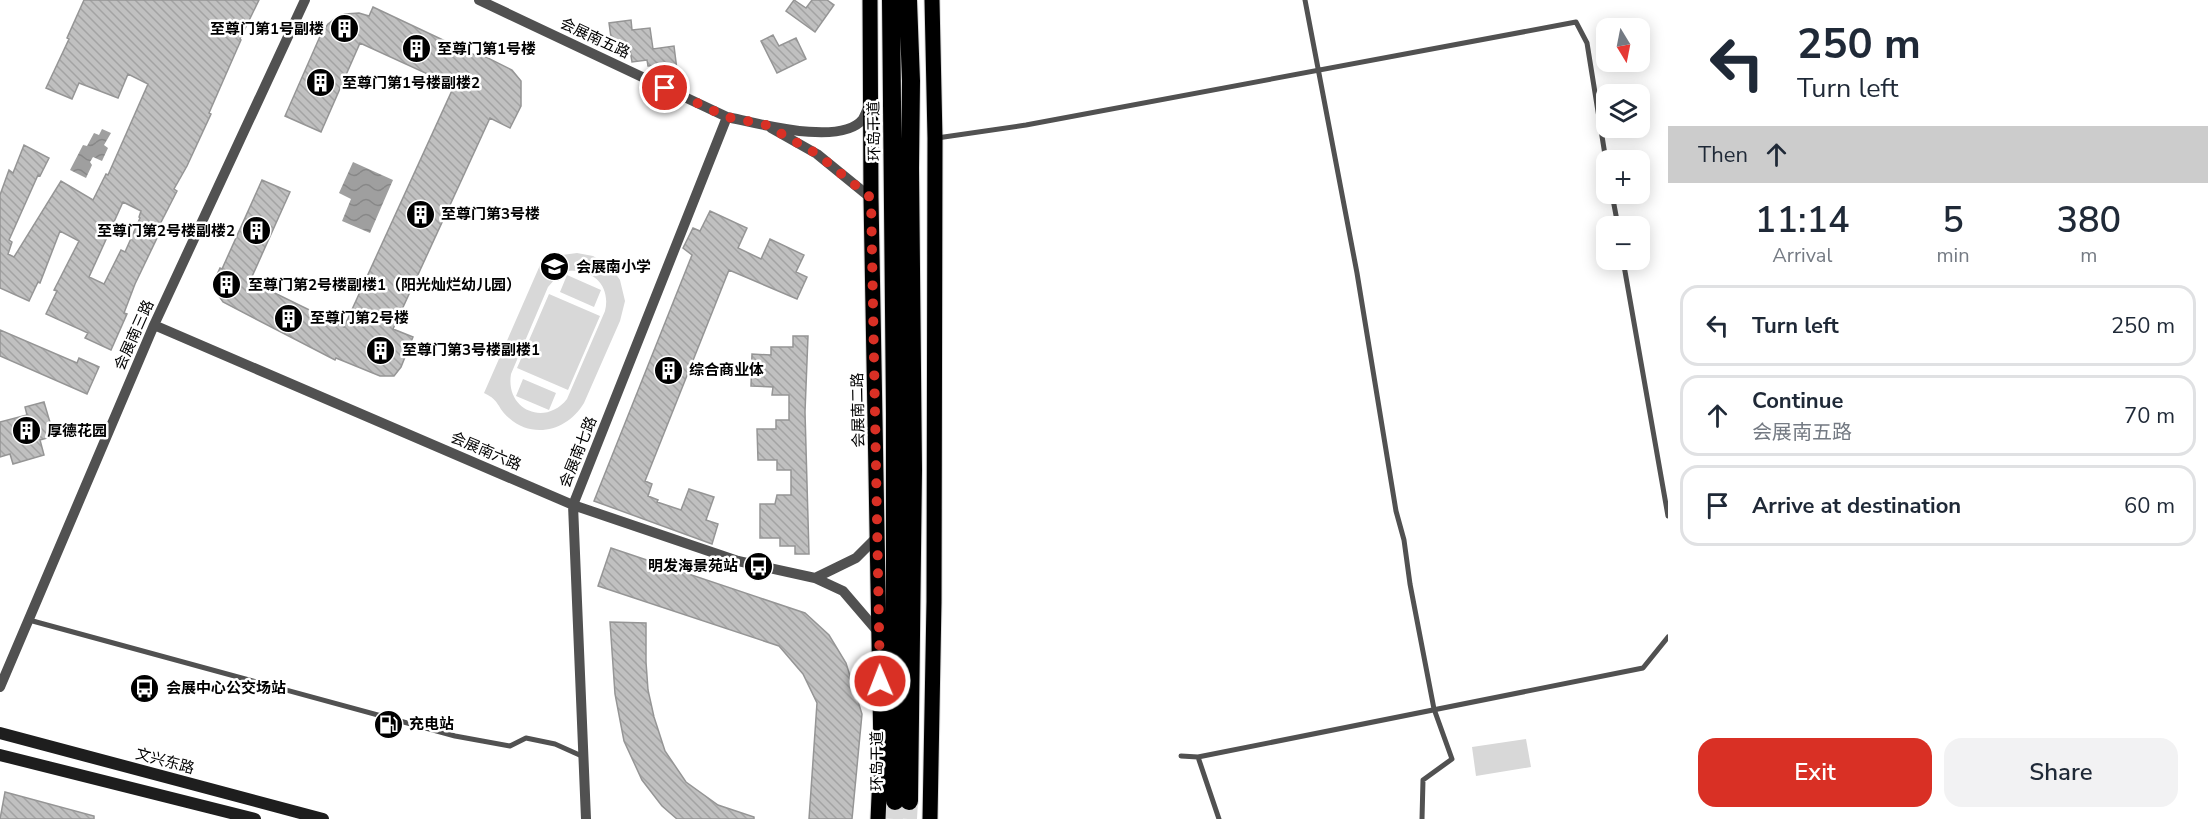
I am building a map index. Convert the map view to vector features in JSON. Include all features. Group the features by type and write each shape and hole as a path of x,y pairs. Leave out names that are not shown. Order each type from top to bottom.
{"highway":[{"name":"环岛干道","path":"891,0 902,801 913,470 911,81 908,0"}],"main road":[{"name":"会展南二路","path":"870,0 871,198 881,751 878,819"},
{"path":"930,819 934,602 935,138 932,0"},
{"name":"文兴东路","path":"0,733 323,819"},
{"path":"0,754 255,819"}],"street":[{"name":"会展南三路","path":"0,687 154,326 305,0"},
{"name":"会展南五路","path":"479,0 727,117 766,125"},
{"path":"766,125 829,133 848,128 862,120 871,103"},
{"name":"会展南七路","path":"586,819 573,505 727,117"},
{"path":"766,125 817,154 871,198"},
{"name":"会展南六路","path":"154,326 573,505 738,561 815,578 843,591 879,634"},
{"path":"815,578 856,558 878,536"}],"lane":[{"path":"1305,0 1357,273 1396,511 1404,540 1434,709 1452,759 1423,780 1422,819"},
{"path":"935,138 1026,125 1576,22 1587,43 1604,150"},
{"path":"1625,270 1668,516"},
{"path":"28,620 455,736 510,746 526,738 555,744 584,757"},
{"path":"1181,756 1198,757 1643,668 1668,637"},
{"path":"1198,757 1219,819"}],"shaded area":[{"path":"577,253 593,256 611,267 620,280 625,301 620,321 584,403 569,420 560,425 550,429 529,429 509,418 493,399 484,393 544,256 552,260 562,255","holes":["569,271 578,271 593,276 599,281 605,294 605,311 567,399 548,412 538,413 528,410 514,397 511,374 548,287 555,279"]},
{"path":"567,275 601,290 594,307 560,292"},
{"path":"549,294 600,316 568,390 517,368"},
{"path":"523,379 556,393 549,410 516,396"},
{"path":"1526,739 1531,767 1476,776 1472,747"}],"water":[{"path":"102,129 111,133 104,145 108,148 102,161 93,157 86,178 70,170 83,145 87,146 94,133 99,135"},
{"path":"353,162 393,180 370,233 342,221 351,199 339,193"}],"building":[{"path":"84,0 259,0 240,39 209,113 211,114 174,189 177,191 155,234 158,236 135,284 124,313 127,314 111,350 85,338 88,333 46,314 57,291 54,290 79,241 60,231 40,283 38,282 29,301 0,288 0,195 9,170 13,173 24,145 49,158 40,176 38,175 9,240 12,242 8,254 14,257 61,181 93,200 106,174 108,175 148,84 128,74 118,98 79,83 72,99 46,88 69,39 67,38","holes":["123,202 141,211 125,252 121,250 104,284 89,277"]},
{"path":"794,0 806,8 812,0 827,0 834,5 815,32 786,11"},
{"path":"373,7 512,70 521,81 521,106 510,128 490,118 393,329 413,337 401,367 394,376 380,376 336,358 335,360 223,302 214,289 214,281 220,268 222,269 262,180 290,192 250,281 344,327 454,86 360,43 321,132 285,116 321,34 328,24 345,14 359,13 369,16"},
{"path":"631,20 632,30 650,28 653,49 674,46 677,70 666,71 665,65 648,66 647,60 632,62 630,50 613,52 609,23"},
{"path":"773,35 779,46 796,38 806,59 777,73 761,41"},
{"path":"710,211 747,228 738,248 761,259 770,239 804,255 796,272 807,277 797,299 729,270 645,481 652,484 648,496 658,500 657,502 681,510 689,489 714,497 706,520 718,524 712,544 594,501 692,255 683,248 693,228 700,231"},
{"path":"0,330 77,363 79,358 99,367 87,394 0,356"},
{"path":"793,336 808,336 805,412 809,554 795,554 795,546 780,546 780,538 760,538 760,504 775,504 777,495 791,495 791,470 777,470 777,460 758,460 757,429 776,429 776,420 789,420 789,395 772,395 773,387 751,386 752,354 771,355 771,347 793,347"},
{"name":"厚德花园","path":"44,402 54,436 40,440 44,455 13,464 10,454 0,457 0,422 27,415 25,407"},
{"path":"611,548 805,613 829,635 846,663 862,714 852,819 809,819 817,703 803,674 779,646 598,586"},
{"path":"610,622 646,623 648,690 654,717 665,751 686,782 718,805 754,817 754,819 677,819 662,806 642,780 624,741 615,694"},
{"path":"5,792 94,816 94,819 0,819"}],"tunnel":[{"path":"894,819 895,801"},
{"path":"908,819 909,801"}],"place":[{"name":"至尊门第1号副楼","path":"345,29"},
{"name":"至尊门第1号楼","path":"416,49"},
{"name":"至尊门第1号楼副楼2","path":"321,83"},
{"name":"至尊门第3号楼","path":"420,214"},
{"name":"至尊门第2号楼副楼2","path":"256,231"},
{"name":"会展南小学","path":"555,267"},
{"name":"至尊门第2号楼副楼1（阳光灿烂幼儿园）","path":"227,285"},
{"name":"至尊门第2号楼","path":"289,318"},
{"name":"至尊门第3号楼副楼1","path":"381,350"},
{"name":"综合商业体","path":"668,370"},
{"name":"厚德花园","path":"26,431"},
{"name":"明发海景苑站","path":"759,566"},
{"name":"会展中心公交场站","path":"145,688"},
{"name":"充电站","path":"388,724"}],"route":[{"path":"665,88 727,117 766,125 817,154 871,198 880,681"}]}
